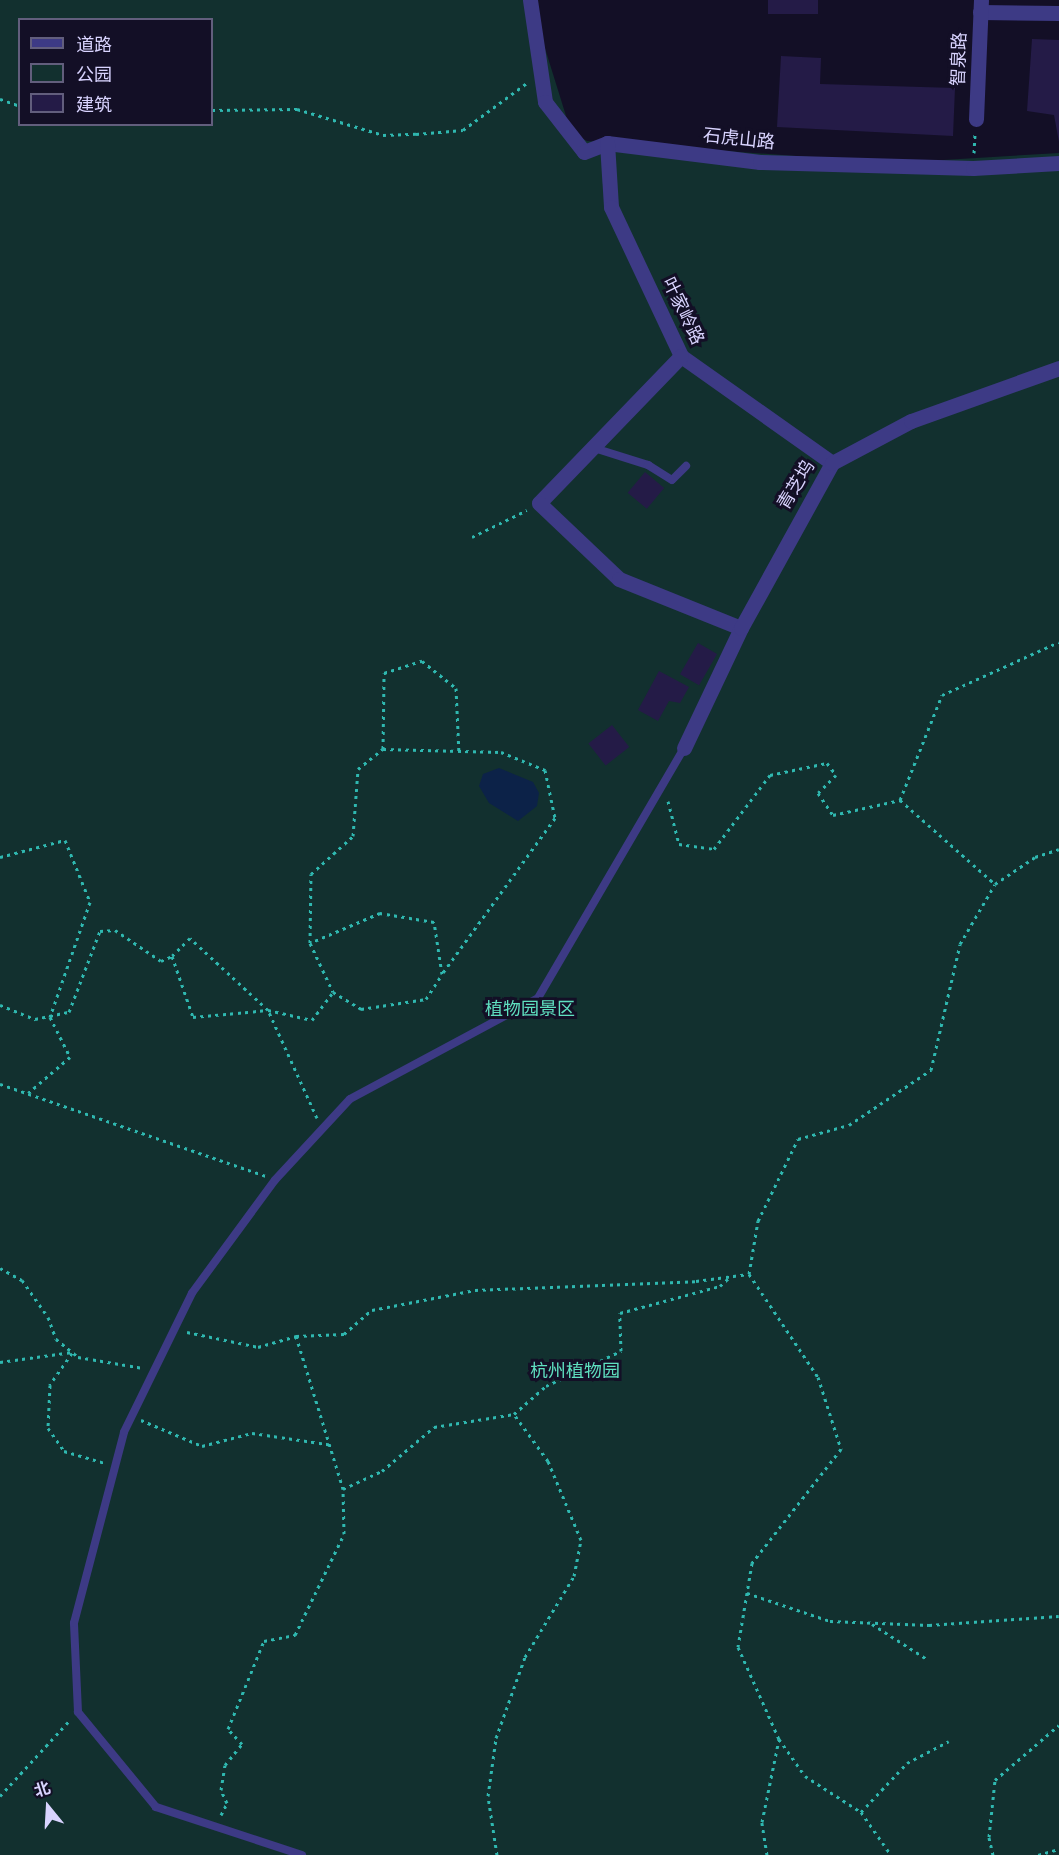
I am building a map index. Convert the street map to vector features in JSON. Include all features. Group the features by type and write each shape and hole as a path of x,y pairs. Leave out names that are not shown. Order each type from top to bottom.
{"street":[{"name":"石虎山路","path":"530,0 546,102 584,152 607,143 760,162 973,168 1059,163"},
{"path":"980,6 1059,13"},
{"name":"智泉路","path":"976,119 980,6"},
{"name":"叶家岭路","path":"607,143 610,207 681,357 832,463"},
{"path":"681,357 539,503 619,579 741,628"},
{"name":"青芝坞","path":"684,748 741,628 832,463 911,421 1059,368"}],"lane":[{"path":"594,448 648,465 672,480 686,466"},
{"path":"302,1855 156,1807 78,1712 74,1623 115,1467 133,1414 192,1293 275,1180 350,1098 538,998 663,779 684,748"}],"path":[{"path":"213,110 297,110 383,135 451,131 479,122 498,100 542,79"},
{"path":"0,99 18,105"},
{"path":"973,168 976,119"},
{"path":"472,537 539,503"},
{"path":"900,800 942,695 1059,642"},
{"path":"383,749 384,673 422,661 456,687 459,754"},
{"path":"383,749 459,754 501,752 545,770 555,818 426,999 361,1009 333,992 310,943 311,874 353,836 358,769 383,749"},
{"path":"663,779 679,844 714,849 770,775 826,763 836,775 818,793 833,815 900,800"},
{"path":"900,800 995,884"},
{"path":"0,857 65,840 90,902 50,1017 70,1057 28,1093"},
{"path":"891,1855 861,1812 805,1776 779,1739 738,1647 752,1563 841,1449 818,1377 749,1274 758,1221 798,1139 849,1125 931,1071 960,944 995,884 1035,857 1059,849"},
{"path":"310,943 380,913 434,922 442,974"},
{"path":"0,1005 35,1019 69,1012 100,931 115,930 161,962 172,956 190,938 268,1010 322,1129"},
{"path":"172,956 193,1017 268,1010 312,1020 333,992"},
{"path":"0,1084 275,1180"},
{"path":"0,1268 22,1280 48,1317 56,1338 72,1352"},
{"path":"175,1329 258,1347 296,1336 344,1334 372,1310 475,1290 730,1277 749,1274"},
{"path":"343,1489 382,1471 434,1427 513,1414 546,1386 621,1351 620,1313 720,1286 730,1277"},
{"path":"216,1827 227,1803 221,1790 225,1765 242,1744 228,1729 264,1641 295,1635 344,1534 343,1489 333,1445 296,1336"},
{"path":"72,1352 50,1385 48,1428 64,1451 115,1467"},
{"path":"0,1362 72,1352 155,1370"},
{"path":"133,1414 153,1428 202,1446 252,1433 333,1445"},
{"path":"497,1855 488,1796 496,1738 525,1657 574,1576 581,1540 548,1461 513,1414"},
{"path":"747,1593 830,1620 870,1623 1059,1616"},
{"path":"870,1623 927,1659"},
{"path":"0,1796 78,1712"},
{"path":"993,1855 988,1837 995,1780 1059,1725"},
{"path":"767,1855 762,1822 779,1739"},
{"path":"861,1812 907,1762 949,1741"},
{"path":"1038,1855 1059,1849"}],"green space":[{"name":"植物园景区","path":"0,0 530,0 571,132 587,141 893,163 1059,153 1059,1855 0,1855"}],"water":[{"path":"499,768 533,782 539,793 537,806 518,821 489,803 479,786 483,774"}],"building":[{"path":"768,0 818,0 818,14 768,14"},
{"path":"1032,39 1059,40 1059,142 1054,115 1027,111"},
{"path":"781,56 821,58 820,84 955,88 953,136 777,127"},
{"path":"645,472 664,488 647,509 628,493"},
{"path":"698,643 717,654 699,685 680,674"},
{"path":"659,671 689,687 680,703 669,701 658,721 638,710"},
{"path":"612,725 629,747 606,766 588,743"}],"park label":[{"name":"杭州植物园","path":"575,1371"}]}
